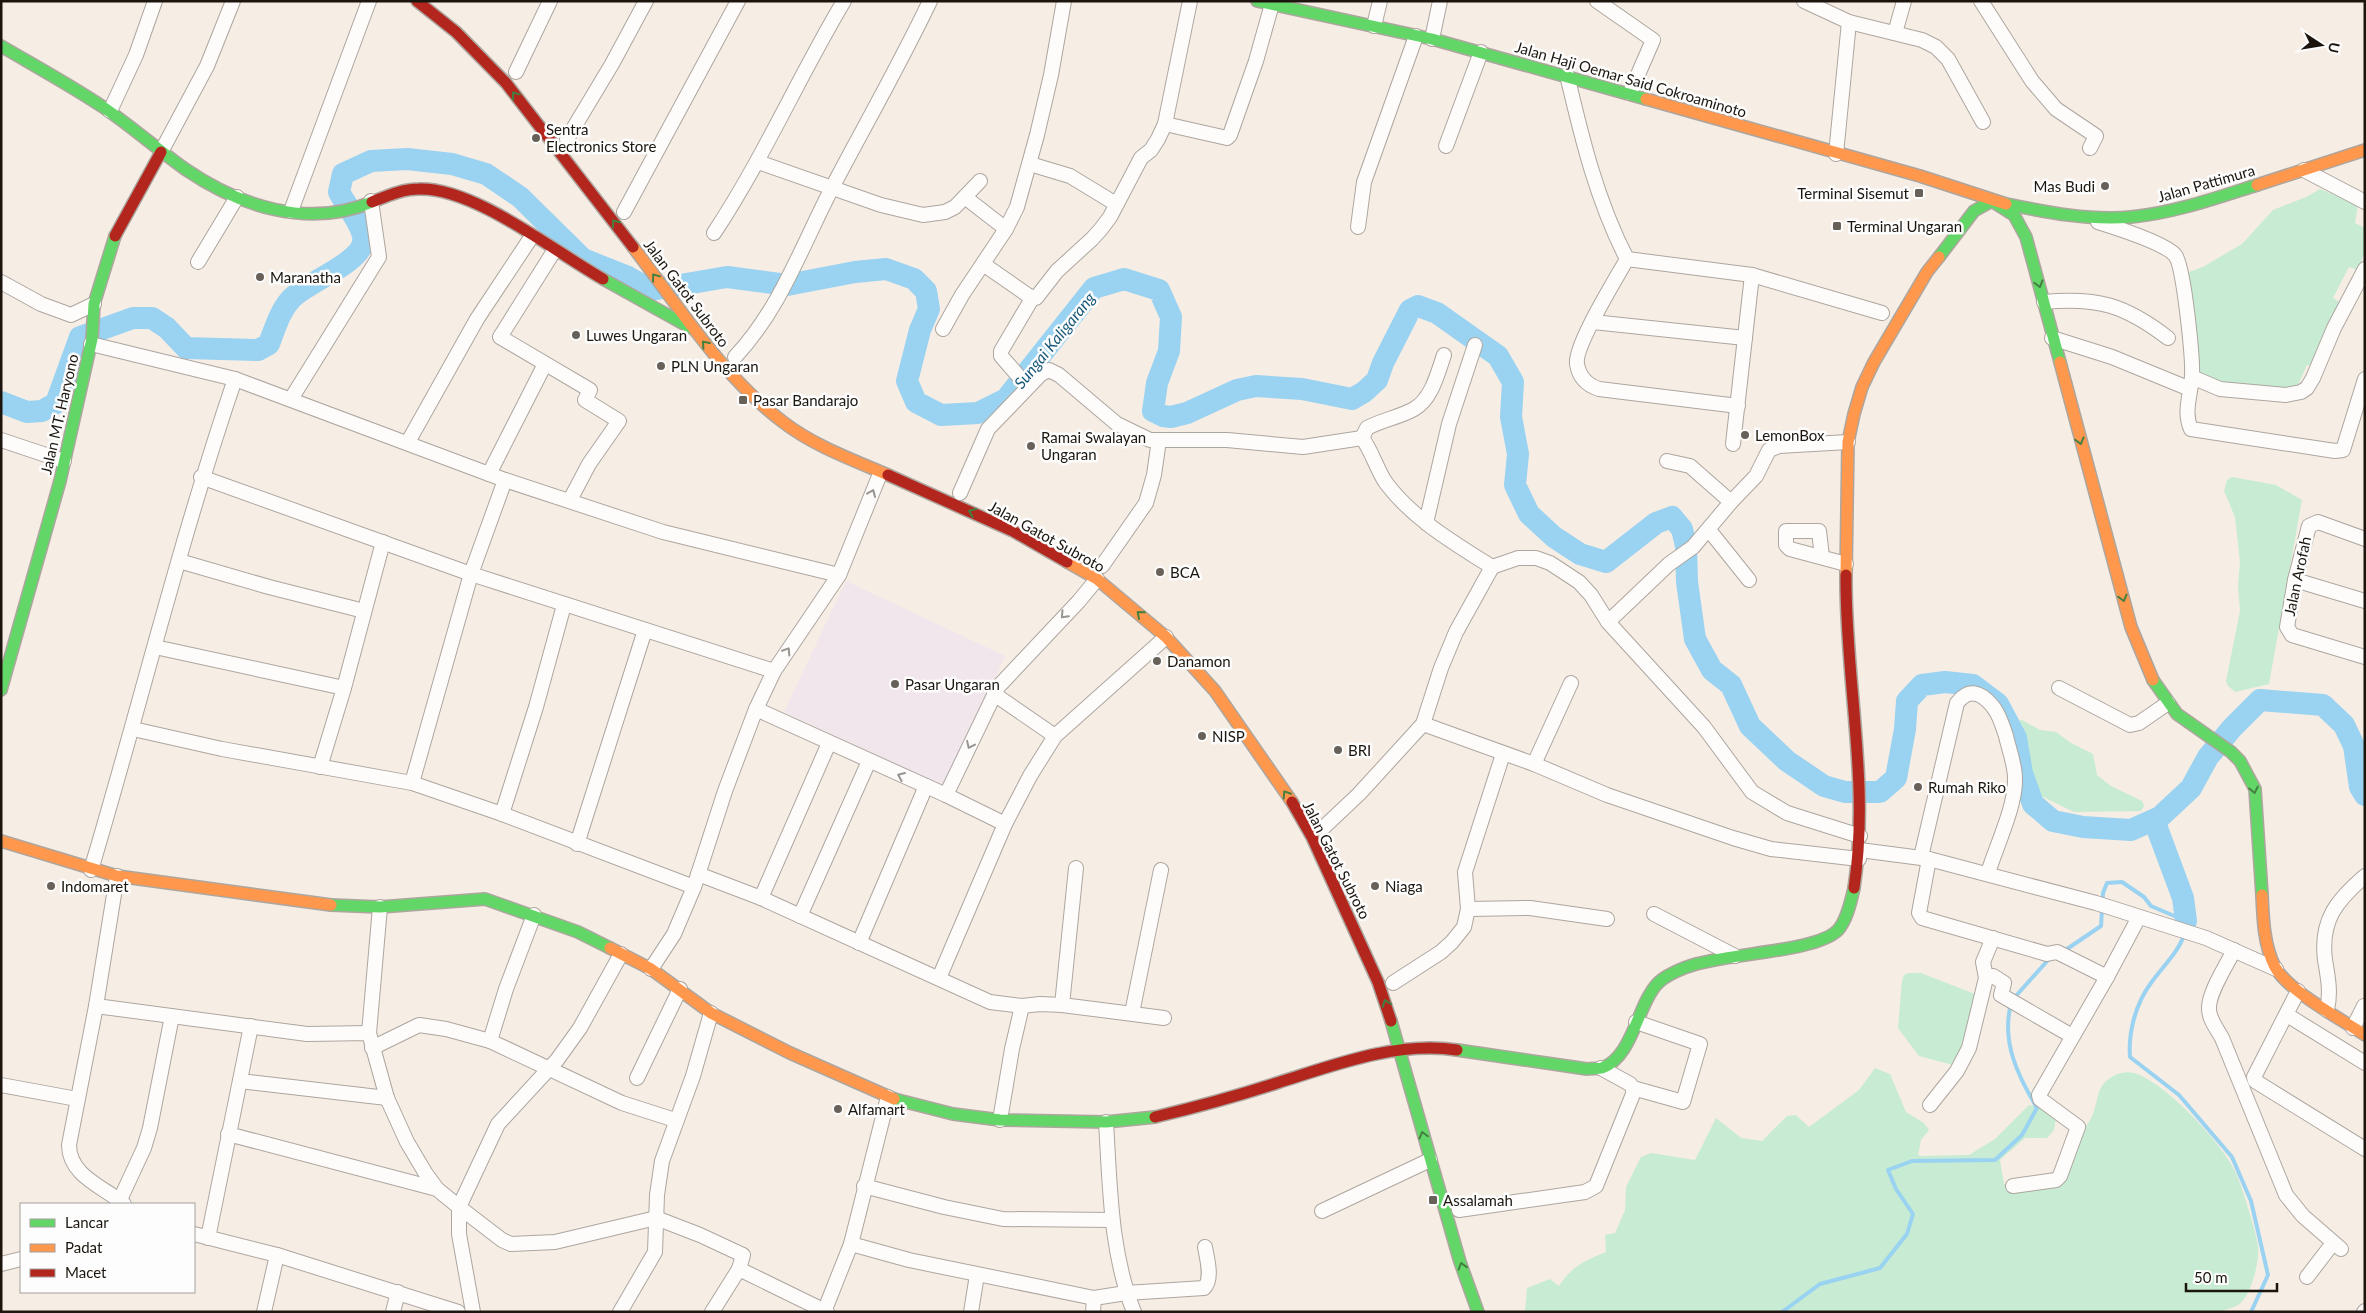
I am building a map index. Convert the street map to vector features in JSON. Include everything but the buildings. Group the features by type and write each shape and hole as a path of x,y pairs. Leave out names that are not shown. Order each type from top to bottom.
{"main road":[{"name":"Jalan Gatot Subroto","path":"417,1 456,32 506,83 667,291 693,329 731,374 784,423 826,448 880,474 1100,570 1166,637 1224,703 1312,837 1378,982 1401,1050 1430,1160 1460,1262 1478,1312"},
{"name":"Jalan Haji Oemar Said Cokroaminoto","path":"1257,1 1416,36 1566,75 1836,154 1920,176 1992,202"},
{"path":"1,46 110,111 161,152 209,183 237,197 291,211 313,214 340,213 394,192 417,189 433,190 492,211 554,251 693,329"},
{"name":"Jalan MT. Haryono","path":"1,690 64,461 95,322 94,304 118,230 161,152"},
{"name":"Jalan Pattimura","path":"1992,202 2056,214 2131,217 2169,211 2362,153"},
{"path":"1,841 91,870 117,876 315,904 380,907 485,900 534,915 578,932 650,968 680,988 711,1013 790,1053 888,1097 953,1114 1000,1120 1106,1122 1149,1118 1189,1110 1350,1060 1415,1049 1452,1049 1587,1069 1601,1068 1618,1057 1654,988 1663,978 1702,962 1802,947 1830,937 1839,929 1848,910 1859,854 1861,803 1846,564 1848,442 1862,387 1926,272 1974,211 1992,202 2014,215 2026,237 2130,626 2152,682 2179,716 2229,749 2241,760 2250,775 2255,789 2264,929 2276,969 2298,991 2359,1032"},
{"path":"2026,237 2029,227 2037,220 2056,214"},
{"path":"830,437 894,465"},
{"path":"1392,978 1398,996"}],"street":[{"path":"110,111 136,55 155,1"},
{"path":"161,152 207,66 233,1"},
{"path":"291,211 369,1"},
{"path":"516,72 550,1"},
{"path":"567,139 612,64 646,1"},
{"path":"624,212 738,1"},
{"path":"714,233 758,162 814,51 844,1"},
{"path":"735,357 760,328 782,290 832,187 901,60 930,1"},
{"path":"943,330 1006,229 1017,207 1030,164 1051,75 1064,1"},
{"path":"1028,387 1001,356 1001,351 1033,297 1038,296 1057,271 1092,239 1116,204 1141,158 1151,150 1158,140 1165,124 1190,1"},
{"path":"1374,26 1380,1"},
{"path":"1432,40 1440,1"},
{"path":"1597,1 1653,40 1630,93"},
{"path":"1895,33 1904,1"},
{"path":"1981,1 2032,81 2056,109 2096,136 2090,148"},
{"path":"1811,3 1849,22 1929,42 1942,51 1983,122"},
{"path":"1165,124 1227,138 1230,135 1256,61 1272,4"},
{"path":"1836,154 1849,22"},
{"path":"1358,227 1364,182 1416,36"},
{"path":"1446,146 1481,52"},
{"path":"1566,75 1593,176 1609,223 1627,259"},
{"path":"758,162 880,205 923,215 944,212 966,198 980,181"},
{"path":"1030,164 1070,176 1116,204"},
{"path":"2304,170 2365,202"},
{"path":"198,262 237,197"},
{"path":"966,198 1006,229"},
{"path":"291,399 379,257 367,203"},
{"path":"2080,216 2168,250 2177,259 2184,293 2191,383 2187,421 2191,429 2336,451 2343,450 2365,378"},
{"path":"408,442 477,319 532,236"},
{"path":"554,251 500,337 590,390 585,400 619,421 589,464 570,500"},
{"path":"1627,259 1752,275 1882,313"},
{"path":"1627,259 1582,343 1576,363 1585,381 1591,387 1599,390 1738,406"},
{"path":"983,264 1033,297"},
{"path":"2052,338 2191,383 2220,389 2286,395 2301,392 2313,378 2334,328 2365,269"},
{"path":"1733,444 1752,275"},
{"path":"1,282 41,304 71,315 94,304"},
{"path":"2044,302 2097,301 2141,318 2168,338"},
{"path":"1593,322 1745,338"},
{"path":"91,341 235,379 408,442 505,480 663,532 839,575"},
{"path":"1426,523 1449,424 1475,345"},
{"path":"1362,438 1368,428 1416,408 1426,398 1444,355"},
{"path":"489,474 545,364"},
{"path":"962,494 988,429 1041,374 1053,371 1117,424 1140,437 1159,440 1228,440 1303,447 1362,438"},
{"path":"91,870 133,729 202,477 235,379"},
{"path":"1362,438 1385,482 1426,523 1492,567"},
{"path":"1,440 64,461"},
{"path":"946,795 994,694 1100,570 1146,503 1154,475 1159,440"},
{"path":"1608,622 1669,564 1693,547 1730,502 1756,476 1769,450 1779,446 1848,442"},
{"path":"1668,461 1690,466 1730,502"},
{"path":"650,968 674,934 696,880 725,791 756,709 774,671 839,575 880,474"},
{"path":"202,477 472,574 774,671"},
{"path":"412,783 472,574 505,480"},
{"name":"Jalan Arofah","path":"2365,539 2330,525 2312,523 2306,531 2287,627 2288,632 2300,638 2365,657"},
{"path":"1708,530 1749,580"},
{"path":"320,767 344,688 383,542"},
{"path":"1324,827 1359,794 1423,724 1450,644 1492,567 1528,557 1550,563 1579,582 1591,595 1608,622 1704,727 1752,792 1787,813 1860,836"},
{"path":"1822,557 1846,564"},
{"path":"179,561 269,587 364,611"},
{"path":"2296,580 2365,602"},
{"path":"502,814 536,707 564,605"},
{"path":"577,844 645,630"},
{"path":"939,978 1005,824 1030,776 1054,736 1166,637"},
{"path":"155,647 344,688"},
{"path":"1534,764 1571,683"},
{"path":"2059,688 2130,725 2139,723 2168,703"},
{"path":"1988,873 2014,794 2015,779 2001,718 1993,706 1976,694 1970,693 1962,696 1957,703 1925,858 1920,916 1926,920 2047,954 2060,954 2107,977"},
{"path":"994,694 1054,736"},
{"path":"756,709 946,795 1005,824"},
{"path":"1423,724 1534,764 1580,785 1733,838 1771,849 1925,858 1988,873 2179,928 2276,969"},
{"path":"133,729 222,749 412,783 502,814 577,844 761,898 990,1002 1022,1006 1040,1004 1062,1005 1164,1018"},
{"path":"761,898 829,743"},
{"path":"1392,978 1423,964 1452,942 1464,927 1468,909 1465,872 1503,754"},
{"path":"800,916 869,761"},
{"path":"859,943 926,786"},
{"path":"1062,1005 1076,868"},
{"path":"1132,1013 1162,870"},
{"path":"117,876 96,1006 68,1145 72,1162 85,1176 120,1203 144,1148 150,1128 172,1016"},
{"path":"2327,1010 2330,996 2324,953 2329,921 2335,905 2365,876"},
{"path":"380,907 369,1033 372,1048 387,1098 418,1162 437,1189 502,1240 511,1244 555,1242 656,1218 700,1235 742,1255 739,1269 712,1312"},
{"path":"1468,909 1530,908 1607,919"},
{"path":"1654,914 1735,956"},
{"path":"490,1041 506,989 534,915"},
{"path":"2014,1186 2058,1179 2073,1146 2078,1127 2038,1096 2107,977 2139,917"},
{"path":"1930,1105 1965,1058 1972,1041 1986,976 1983,962 1993,938"},
{"path":"2234,950 2210,1000 2209,1010 2286,1194 2303,1216 2337,1246 2307,1277"},
{"path":"473,1312 459,1234 458,1207 498,1124 548,1070 580,1028 621,954"},
{"path":"1986,976 1993,976 2004,982 2001,995 2072,1036"},
{"path":"637,1078 680,988"},
{"path":"2298,991 2254,1077 2255,1081 2365,1149"},
{"path":"96,1006 307,1034 369,1033"},
{"path":"1000,1120 1012,1049 1022,1006"},
{"path":"2359,1032 2364,1006"},
{"path":"620,1312 655,1252 658,1179 676,1120 693,1076 711,1013"},
{"path":"2287,1015 2365,1063"},
{"path":"1601,1068 1630,1084 1633,1088 1684,1102 1700,1044 1636,1022"},
{"path":"372,1048 419,1025 446,1029 490,1041 548,1070 622,1103 676,1120"},
{"path":"208,1238 251,1026"},
{"path":"240,1081 387,1098"},
{"path":"1,1085 77,1099"},
{"path":"1460,1210 1500,1206 1592,1190 1596,1186 1619,1133 1633,1094 1633,1088"},
{"path":"739,1269 825,1311 851,1244 864,1186 888,1097"},
{"path":"1106,1122 1112,1220 1126,1293 1134,1312"},
{"path":"228,1134 437,1189"},
{"path":"1322,1211 1430,1160"},
{"path":"864,1186 944,1207 1003,1219 1112,1220"},
{"path":"195,1234 276,1255 458,1312"},
{"path":"851,1244 1094,1305 1126,1293 1205,1287 1208,1270 1205,1247"},
{"path":"264,1312 276,1255"},
{"path":"1,1264 20,1259"},
{"path":"970,1312 977,1275"},
{"path":"393,1312 398,1292"}],"shaded area":[{"name":"Pasar Ungaran","path":"846,581 1005,656 947,787 784,712"}],"green space":[{"path":"2320,189 2358,205 2355,223 2365,228 2365,251 2358,270 2349,267 2333,298 2341,303 2314,366 2307,365 2298,385 2286,394 2219,382 2199,375 2192,334 2189,272 2203,267 2242,244 2273,210 2306,197"},
{"path":"2232,477 2276,485 2302,500 2269,684 2235,692 2228,686 2226,681 2240,611 2238,586 2240,562 2235,517 2224,491 2227,480"},
{"path":"2022,720 2040,730 2056,732 2071,743 2093,754 2097,775 2111,786 2142,801 2144,806 2141,811 2074,812 2037,794 2023,755 2017,721"},
{"path":"1921,973 1975,994 1966,1041 1963,1050 1953,1065 1919,1056 1898,1028 1902,981 1904,975"},
{"path":"1875,1068 1890,1074 1906,1112 1924,1123 1929,1130 1921,1140 1918,1155 1922,1156 1969,1155 1995,1139 2029,1105 2047,1108 2056,1117 2054,1130 2047,1138 2025,1138 2000,1160 2004,1184 2013,1189 2062,1181 2077,1141 2092,1116 2099,1091 2105,1082 2114,1076 2128,1072 2147,1079 2161,1088 2192,1116 2219,1146 2236,1173 2255,1230 2258,1246 2254,1278 2247,1295 2238,1305 2216,1312 1525,1312 1527,1288 1550,1279 1559,1286 1579,1265 1606,1252 1605,1235 1615,1233 1625,1210 1626,1187 1641,1157 1651,1153 1695,1160 1716,1118 1741,1138 1762,1141 1787,1116 1796,1115 1809,1127 1859,1090"}],"waterway":[{"name":"Sungai Kaligarang","path":"1,402 27,412 42,411 56,403 80,337 133,318 152,318 167,328 186,348 258,350 269,344 281,314 291,299 308,286 342,266 359,251 363,243 361,231 339,192 343,174 371,161 407,159 452,164 486,174 520,197 583,259 628,277 651,290 727,277 787,285 855,272 886,269 914,279 926,291 929,309 920,330 907,381 916,402 941,415 978,413 1006,399 1094,288 1124,279 1159,290 1171,317 1169,351 1157,383 1153,411 1163,416 1171,417 1187,413 1237,390 1256,386 1302,389 1352,399 1364,392 1377,380 1383,363 1410,310 1418,306 1437,313 1498,356 1513,382 1511,417 1518,454 1515,485 1529,514 1554,537 1580,554 1606,562 1656,523 1672,517 1682,529 1686,546 1687,582 1695,639 1712,670 1731,685 1750,726 1787,761 1824,786 1845,792 1880,792 1896,778 1905,729 1907,701 1922,685 1945,682 1973,685 1998,704 2016,738 2022,773 2033,804 2053,821 2083,827 2131,830 2160,817 2191,788 2208,757 2232,728 2260,700 2323,705 2344,725 2354,746 2360,787 2365,795"},
{"path":"2154,820 2183,898 2186,921"},
{"path":"2064,951 2101,926 2103,893 2107,883 2122,882 2144,897 2151,906 2186,921 2185,928"},
{"path":"2184,935 2178,948 2141,999 2134,1018 2130,1038 2130,1057 2179,1095 2232,1157 2251,1201 2268,1275 2251,1312"},
{"path":"2014,998 2049,959"},
{"path":"1782,1312 1820,1284 1880,1268 1907,1234 1913,1214 1896,1189 1888,1170 1912,1161 1995,1160 2022,1135 2037,1108 2013,1058 2008,1032 2011,1004"}],"traffic: fast":[{"path":"1257,1 1432,39 1646,99"},
{"path":"1,46 91,99 185,169 228,194 251,203 299,213 348,210 372,202"},
{"path":"2006,204 2084,217 2131,217 2179,209 2257,185"},
{"path":"1939,257 1974,211 1992,201 2014,215 2026,237 2060,362"},
{"path":"1,690 60,481 92,339 94,304 115,236"},
{"path":"603,279 691,328"},
{"path":"2153,680 2177,714 2231,752 2240,761 2255,789 2262,895"},
{"path":"1457,1050 1587,1069 1602,1068 1621,1053 1651,993 1664,978 1700,963 1810,944 1827,938 1838,930 1844,921 1854,888"},
{"path":"331,905 380,907 485,899 578,932 610,948"},
{"path":"1391,1021 1460,1262 1478,1312"},
{"path":"894,1099 953,1114 1000,1120 1106,1122 1155,1117"}],"traffic: slow":[{"path":"1646,99 1920,176 2006,204"},
{"path":"2257,185 2365,150"},
{"path":"633,247 702,340 740,383 761,403 795,431 834,452 888,475"},
{"path":"1846,575 1848,442 1854,414 1862,387 1874,362 1927,272 1939,257"},
{"path":"2060,362 2131,627 2153,680"},
{"path":"1067,562 1097,579 1166,637 1215,691 1292,802"},
{"path":"1,841 117,876 331,905"},
{"path":"2262,895 2266,941 2275,967 2291,986 2329,1013 2365,1035"},
{"path":"610,948 651,969 711,1013 790,1053 894,1099"}],"traffic: jam":[{"path":"417,1 456,32 506,83 633,247"},
{"path":"115,236 161,152"},
{"path":"372,202 389,195 413,189 441,191 464,198 514,223 603,279"},
{"path":"888,475 1013,531 1067,562"},
{"path":"1846,575 1859,809 1854,888"},
{"path":"1292,802 1312,837 1378,982 1391,1021"},
{"path":"1155,1117 1232,1097 1366,1056 1411,1049 1457,1050"}],"place":[{"name":"Sentra Electronics Store","path":"536,138"},
{"name":"Mas Budi","path":"2105,186"},
{"name":"Terminal Sisemut","path":"1919,193"},
{"name":"Terminal Ungaran","path":"1837,226"},
{"name":"Maranatha","path":"260,277"},
{"name":"Luwes Ungaran","path":"576,335"},
{"name":"PLN Ungaran","path":"661,366"},
{"name":"Pasar Bandarajo","path":"743,400"},
{"name":"LemonBox","path":"1745,435"},
{"name":"Ramai Swalayan Ungaran","path":"1031,446"},
{"name":"BCA","path":"1160,572"},
{"name":"Danamon","path":"1157,661"},
{"name":"Pasar Ungaran","path":"895,684"},
{"name":"NISP","path":"1202,736"},
{"name":"BRI","path":"1338,750"},
{"name":"Rumah Riko","path":"1918,787"},
{"name":"Indomaret","path":"51,886"},
{"name":"Niaga","path":"1375,886"},
{"name":"Alfamart","path":"838,1109"},
{"name":"Assalamah","path":"1433,1200"}]}
